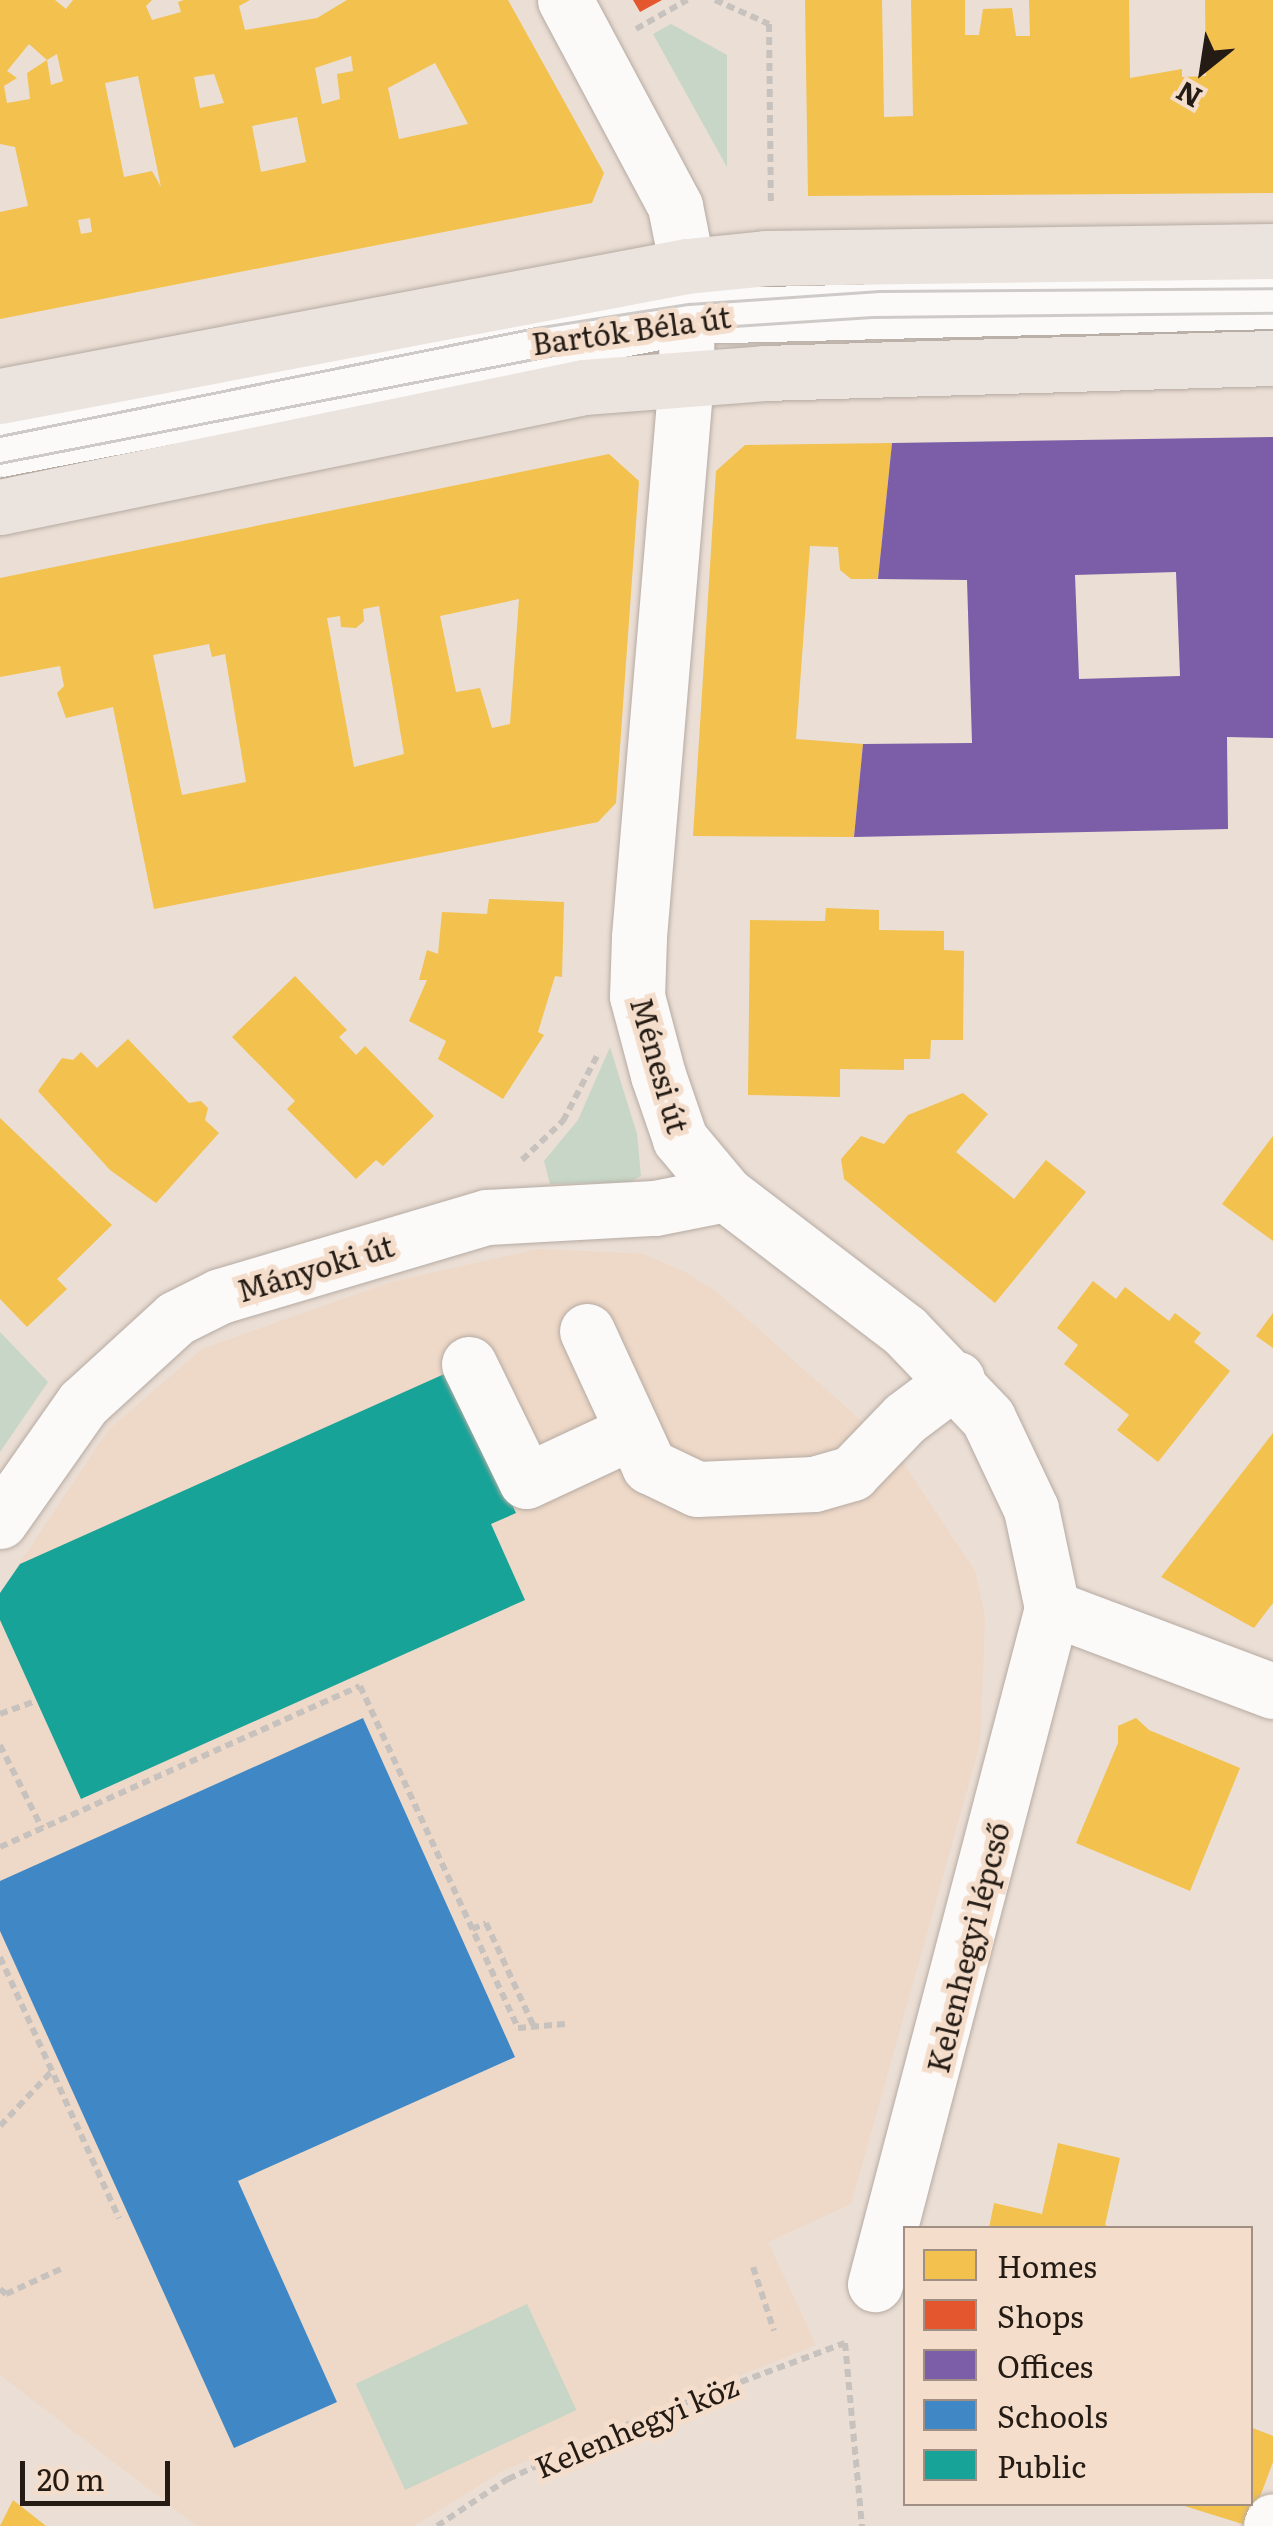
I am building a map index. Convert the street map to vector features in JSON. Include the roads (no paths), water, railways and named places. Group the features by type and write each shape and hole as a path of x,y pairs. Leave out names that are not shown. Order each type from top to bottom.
{"main road":[{"name":"Bartók Béla út","path":"0,396 688,291 786,258 1273,251"},
{"name":"Bartók Béla út","path":"0,507 584,387 686,378 1273,358"}],"street":[{"name":"Ménesi út","path":"565,0 675,206 688,291 686,378 637,996 680,1139 726,1194 957,1379 1014,1462 1031,1509 1052,1608"},
{"name":"Bartók Béla út","path":"0,449 688,291 1273,301"},
{"name":"Mányoki út","path":"0,1520 83,1403 176,1318 220,1296 487,1217 656,1208 726,1194"},
{"path":"587,1331 630,1432 649,1466 697,1489 814,1484 852,1472 957,1379"},
{"path":"470,1364 526,1481 630,1432"},
{"path":"1052,1608 1273,1691"},
{"name":"Kelenhegyi lépcső","path":"876,2284 1052,1608"}],"tram line":[{"path":"0,436 535,328 689,304 880,291 1273,288"},
{"path":"0,463 688,329 872,317 1273,313"}]}
